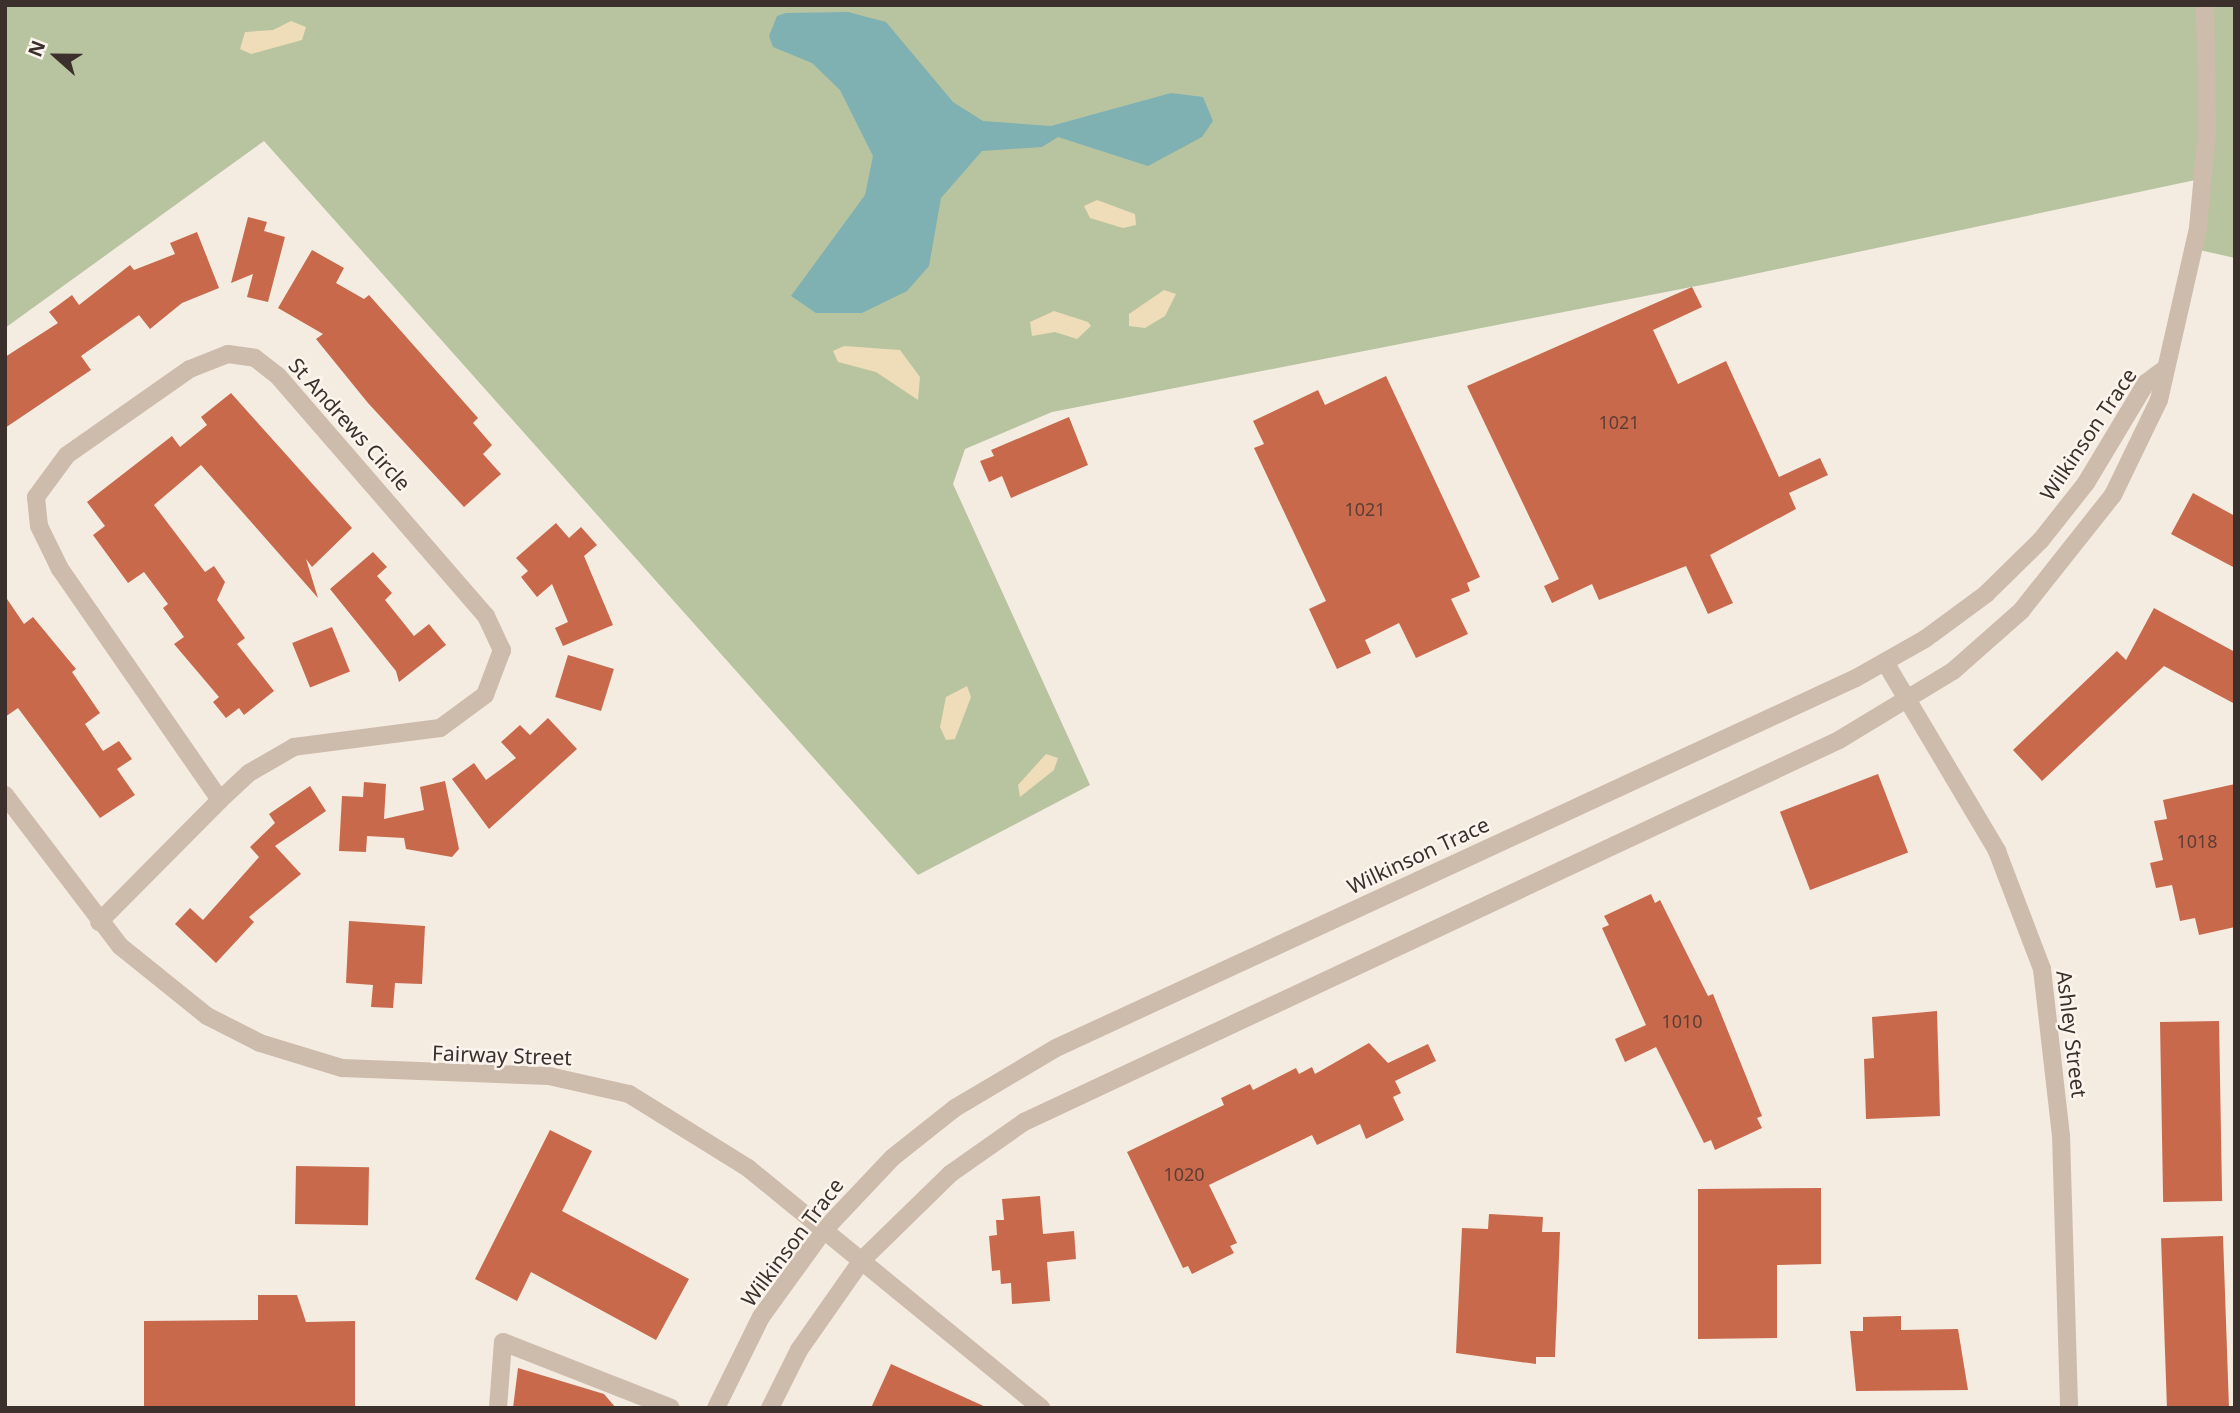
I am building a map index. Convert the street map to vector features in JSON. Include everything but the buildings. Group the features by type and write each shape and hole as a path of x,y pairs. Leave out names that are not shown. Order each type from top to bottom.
{"street":[{"name":"Wilkinson Trace","path":"770,1408 799,1350 862,1260 950,1174 1050,1107 1743,787 1908,702 1988,642 2080,541 2140,445 2159,400 2163,370 2199,215 2205,5"},
{"name":"St Andrews Circle","path":"99,922 249,773 294,747 440,728 485,695 502,660 500,642 486,616 359,466 278,376 237,354 190,369 87,440 50,470 36,497 39,526 60,569 220,800"},
{"name":"Wilkinson Trace","path":"716,1408 761,1317 824,1230 923,1132 1033,1060 1885,663 1956,617 2041,540 2086,483 2146,383 2163,370"},
{"name":"Ashley Street","path":"1885,663 1997,851 2042,969 2061,1135 2069,1408"},
{"name":"Fairway Street","path":"5,795 99,922 158,981 260,1043 370,1073 549,1076 604,1086 678,1119 862,1260 1041,1408"},
{"path":"498,1408 503,1342 671,1408"}],"green space":[{"path":"5,5 2235,5 2235,258 2195,249 2200,179 1717,282 1052,412 965,449 953,484 1090,785 918,875 264,141 5,328"}],"sand":[{"path":"291,21 306,27 302,40 251,54 240,49 245,32 273,30"},
{"path":"1097,200 1135,214 1136,225 1123,228 1090,218 1084,206"},
{"path":"1164,290 1176,294 1165,316 1145,328 1129,326 1129,314"},
{"path":"1054,311 1088,322 1091,326 1077,339 1055,332 1032,336 1030,322"},
{"path":"844,346 900,350 920,377 918,400 876,372 838,362 833,351"},
{"path":"967,686 971,697 955,739 946,740 940,727 946,697"},
{"path":"1046,754 1058,758 1054,770 1020,797 1018,785"}],"water":[{"path":"848,12 886,22 953,102 983,121 1051,126 1171,93 1203,97 1213,121 1202,137 1148,166 1058,137 1042,147 982,151 941,198 929,266 907,291 862,313 816,313 791,296 865,195 873,156 840,90 812,63 773,47 769,36 777,16 786,13"}]}
